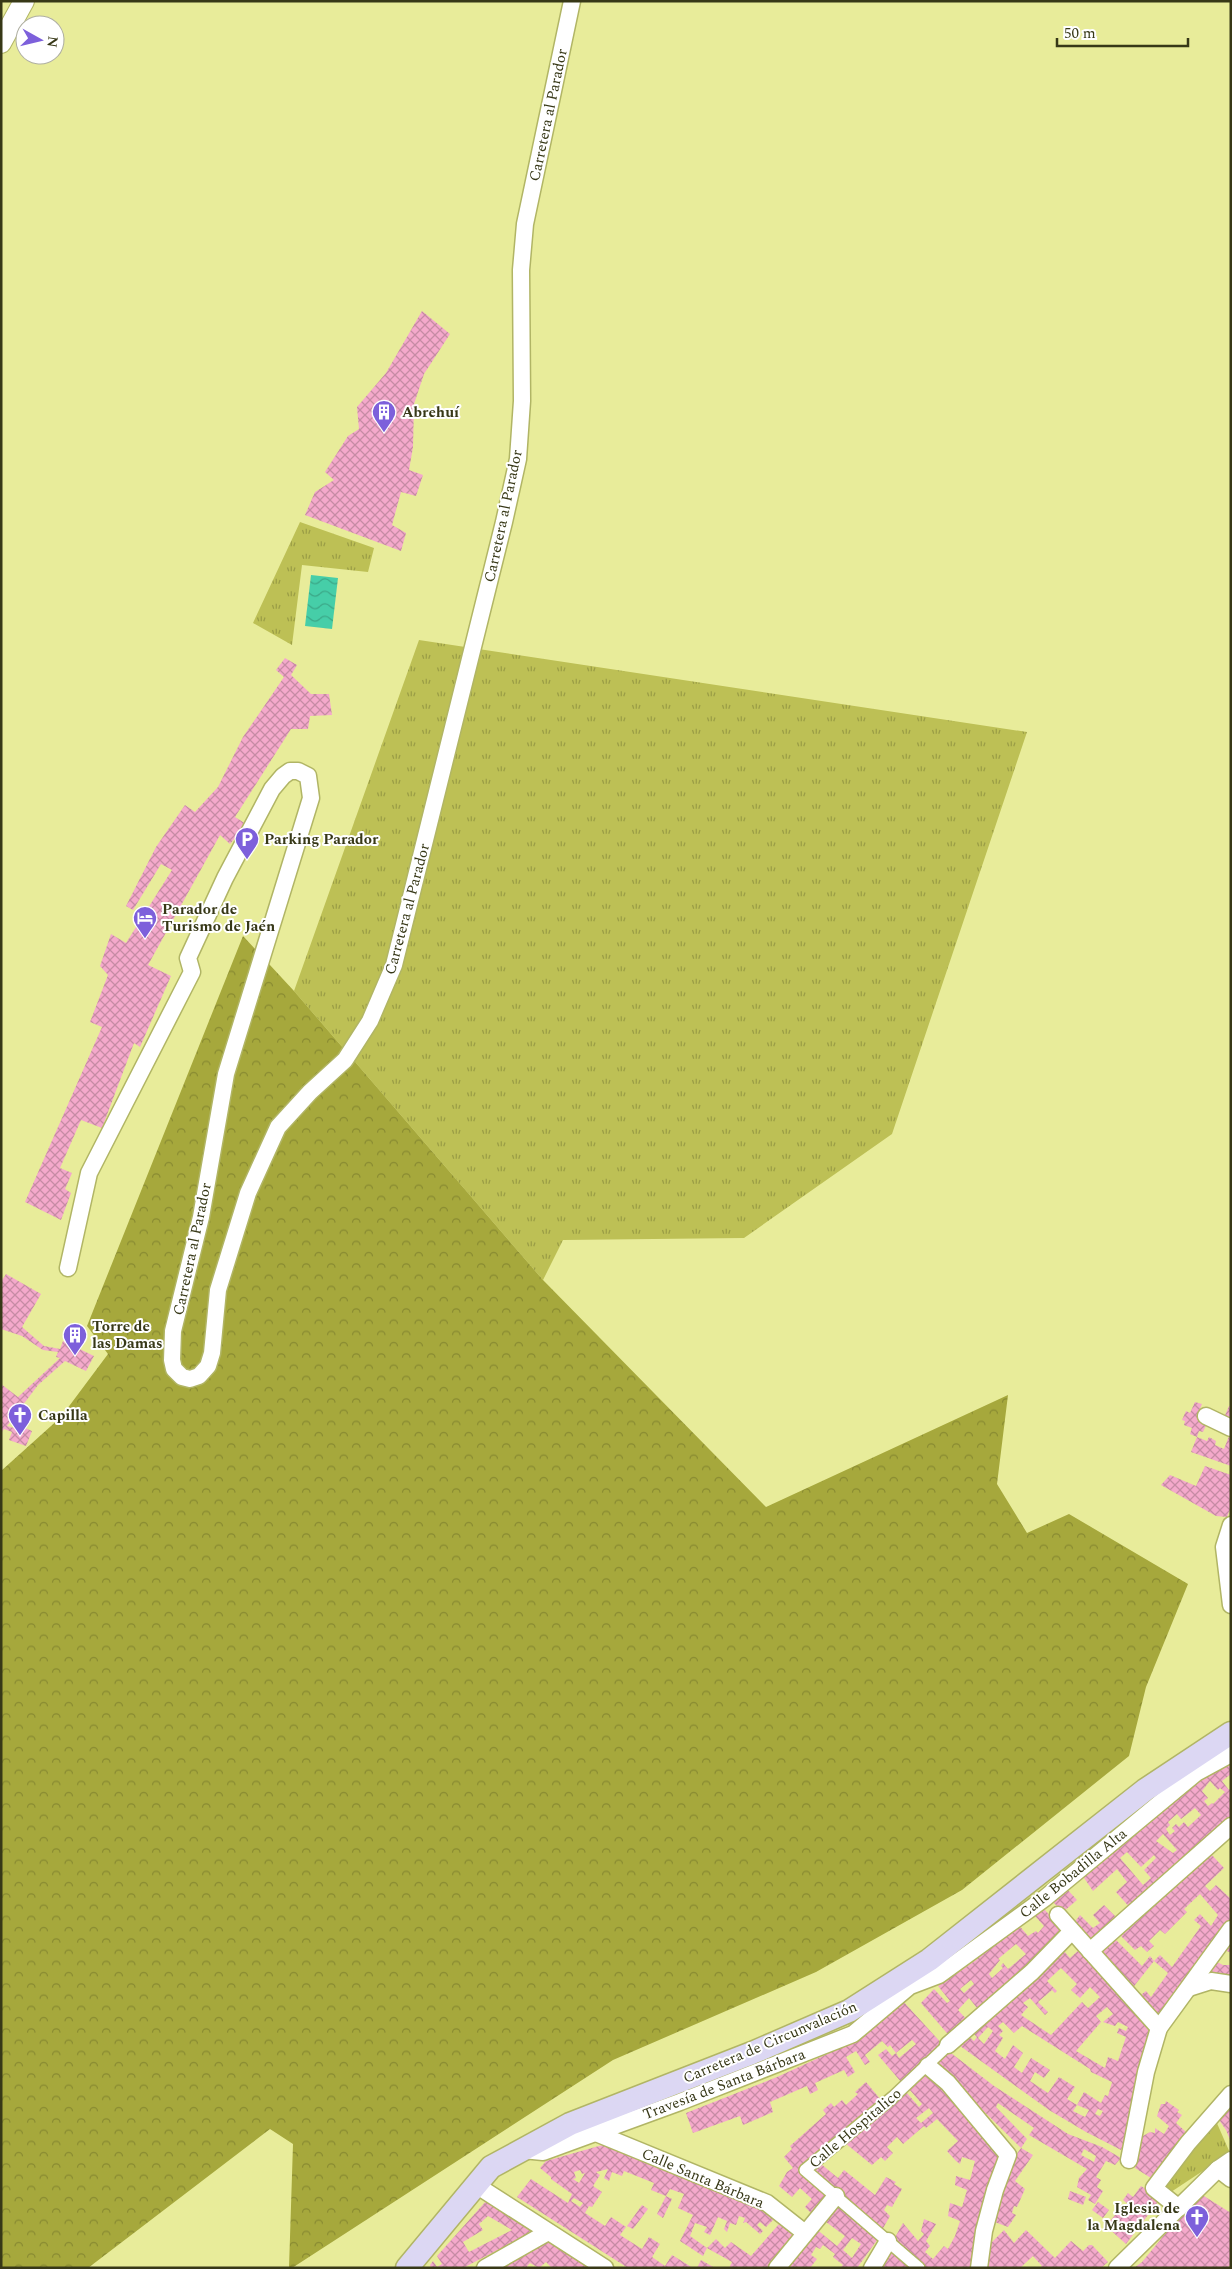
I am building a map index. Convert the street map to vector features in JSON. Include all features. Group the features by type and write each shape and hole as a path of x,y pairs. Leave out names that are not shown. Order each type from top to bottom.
{"main road":[{"name":"Carretera de Circunvalación","path":"407,2268 492,2167 570,2124 752,2053 849,2012 928,1960 1144,1790 1231,1733"}],"street":[{"path":"1,43 24,1"},
{"name":"Carretera al Parador","path":"68,1268 89,1173 192,972 188,958 225,878 272,789 290,771 298,770 308,776 311,798 226,1074 200,1217 173,1331 172,1360 174,1369 182,1376 190,1379 199,1376 208,1366 212,1353 218,1290 248,1194 278,1127 310,1092 345,1060 370,1021 394,965 518,459 522,401 521,270 525,224 572,1"},
{"path":"1206,1416 1231,1428"},
{"path":"1231,1525 1224,1547 1231,1605"},
{"name":"Calle Bobadilla Alta","path":"910,1986 939,1974 1037,1904 1196,1773 1231,1754"},
{"path":"1090,1951 1231,1826"},
{"name":"Calle Bobadilla Alta","path":"1058,1915 1071,1932 1159,2028"},
{"path":"1129,2160 1146,2072 1159,2028 1231,1929"},
{"path":"948,2045 1032,1972 1071,1932"},
{"path":"1189,1988 1211,1981 1231,1984"},
{"name":"Travesía de Santa Bárbara","path":"523,2150 543,2152 853,2034 910,1986"},
{"name":"Calle Hospitalico","path":"919,2268 805,2170 928,2066 948,2045"},
{"path":"928,2066 948,2083 1008,2155 995,2190 984,2231 979,2268"},
{"path":"1179,2208 1154,2188 1188,2143 1231,2094"},
{"name":"Calle Santa Bárbara","path":"596,2133 767,2203 805,2233"},
{"path":"1117,2268 1224,2164 1231,2179"},
{"path":"476,2185 604,2268"},
{"path":"777,2268 836,2196"},
{"path":"487,2268 548,2232"},
{"path":"872,2268 888,2242"}],"green space":[{"path":"300,522 374,548 368,572 302,565 292,645 253,623"},
{"path":"419,640 1027,732 892,1134 744,1238 563,1240 543,1280 294,991"},
{"path":"243,936 294,991 543,1280 766,1507 1008,1395 997,1484 1027,1533 1069,1514 1188,1584 1146,1687 1129,1756 962,1890 816,1972 613,2060 292,2268 289,2268 293,2144 270,2129 88,2268 1,2268 1,1471 61,1417 108,1354 87,1326"},
{"path":"1216,2121 1230,2153 1171,2192 1163,2186"}],"water":[{"path":"311,575 338,578 332,629 305,626"}],"building":[{"name":"Abrehuí","path":"422,311 450,334 424,374 414,404 413,447 409,470 423,475 416,496 401,492 392,525 406,533 401,551 305,515 315,492 334,480 325,472 348,436 359,429 357,407 386,373"},
{"name":"Parador de Turismo de Jaén","path":"285,658 297,665 291,675 311,694 329,694 332,715 310,716 308,729 291,729 235,817 246,824 230,844 220,835 148,965 171,976 140,1047 134,1043 102,1128 81,1120 60,1168 72,1173 65,1189 71,1193 61,1220 25,1202 102,1027 90,1022 108,975 100,966 111,934 126,943 172,870 161,864 133,910 126,906 156,847 185,805 195,812 218,787 243,737 284,677 276,670"},
{"path":"6,1274 41,1294 22,1327 44,1346 60,1349 63,1341 94,1356 86,1371 65,1361 38,1385 7,1426 14,1428 15,1424 32,1431 26,1446 9,1440 12,1432 4,1429 1,1433 1,1384 18,1397 60,1358 56,1357 58,1352 43,1350 22,1336 1,1329 1,1282"},
{"path":"1195,1402 1202,1404 1197,1416 1208,1421 1203,1432 1199,1431 1197,1437 1190,1434 1192,1428 1184,1425 1185,1421 1182,1420 1186,1411 1190,1413"},
{"path":"1229,1406 1231,1406 1231,1423 1223,1420"},
{"path":"1229,1436 1231,1437 1231,1466 1191,1452 1197,1437 1207,1441 1209,1437 1216,1441 1215,1445 1224,1449"},
{"path":"1205,1466 1231,1475 1231,1507 1227,1517 1216,1516 1161,1485 1170,1475 1196,1486"},
{"path":"1226,1761 1231,1768 1231,1774 1222,1781 1229,1790 1231,1788 1231,1820 1132,1910 1116,1892 1127,1882 1117,1869 1093,1891 1082,1875 1187,1791 1203,1773 1207,1777","holes":["1210,1781 1218,1790 1220,1788 1225,1792 1213,1804 1208,1806 1204,1801 1208,1798 1202,1791","1195,1808 1201,1815 1188,1827 1184,1822 1179,1827 1176,1824 1172,1828 1175,1831 1170,1835 1166,1829 1170,1825 1168,1822 1177,1814 1181,1819","1163,1834 1177,1850 1173,1853 1156,1841","1127,1852 1141,1867 1154,1855 1156,1858 1144,1870 1151,1878 1143,1885 1120,1858"]},
{"path":"1211,1854 1224,1868 1205,1886 1210,1891 1216,1885 1231,1899 1231,1919 1161,2022 1137,1998 1146,1991 1151,1997 1168,1973 1154,1961 1160,1955 1172,1967 1201,1926 1194,1920 1200,1914 1211,1926 1218,1915 1200,1894 1184,1909 1187,1912 1165,1934 1160,1930 1149,1941 1154,1946 1147,1952 1141,1946 1135,1950 1121,1936"},
{"path":"1066,1888 1077,1900 1063,1912 1053,1902"},
{"path":"1104,1905 1120,1921 1093,1947 1073,1924 1080,1915 1093,1928 1100,1923 1093,1915"},
{"path":"1044,1909 1066,1933 981,2013 969,1998 958,2010 969,2022 952,2039 921,2003 934,1989 947,2003 950,2001 938,1986 976,1960 1017,1923 1028,1936 1036,1931 1038,1933 1044,1926 1035,1916","holes":["1016,1944 1026,1954 1008,1969 1003,1963 1001,1966 1003,1968 992,1978 989,1974 1000,1960 998,1959","971,1980 974,1984 964,1993 960,1989"]},
{"path":"1231,1937 1231,1953 1223,1949"},
{"path":"1116,1940 1142,1966 1150,1956 1154,1961 1131,1990 1099,1955"},
{"path":"1080,1949 1152,2030 1126,2138 1121,2150 1049,2110 956,2043 966,2034 974,2041 977,2037 970,2030 1063,1950 1070,1958","holes":["1061,1968 1077,1984 1071,1990 1080,1998 1090,1987 1100,1997 1088,2008 1082,2002 1051,2035 1021,2015 1028,2007 1023,2003 1030,1998 1045,2015 1048,2012 1038,2002 1052,1990 1055,1993 1057,1991 1047,1981","1107,2007 1113,2014 1103,2022 1115,2026 1118,2022 1128,2027 1126,2031 1119,2028 1117,2033 1126,2037 1118,2061 1108,2057 1105,2068 1076,2051 1101,2022 1096,2016","1003,2022 1014,2033 1022,2026 1090,2069 1091,2072 1112,2082 1108,2096 1105,2095 1101,2103 1084,2092 1077,2105 1067,2099 1075,2087 1059,2077 1048,2093 1030,2081 1035,2072 1044,2078 1050,2070 1031,2058 1022,2073 1014,2067 1023,2053 1013,2045 1005,2059 995,2051 1003,2038 999,2035 1003,2031 998,2026","988,2027 993,2031 984,2044 978,2038","1077,2105 1089,2110 1085,2117 1073,2111","1098,2109 1103,2111 1100,2116 1095,2114"]},
{"path":"1213,1960 1223,1965 1231,1965 1231,1976 1201,1978"},
{"path":"901,1999 944,2046 902,2083 878,2055 886,2049 892,2056 896,2053 890,2045 888,2047 882,2041 865,2055 870,2062 865,2065 856,2051 846,2057 855,2072 848,2077 844,2070 815,2083 818,2090 810,2094 807,2086 770,2102 773,2112 743,2125 740,2116 693,2133 686,2113 777,2077 836,2050 850,2042","holes":["912,2040 916,2044 899,2058 896,2053"]},
{"path":"947,2050 994,2086 1068,2134 1102,2147 1121,2158 1115,2165 1106,2161 1096,2177 1101,2180 1097,2187 1103,2191 1095,2204 1088,2200 1091,2195 1077,2187 1079,2178 1087,2169 1029,2135 1034,2128 998,2103 996,2107 1027,2139 1021,2148 934,2062","holes":["1084,2149 1096,2156 1094,2162 1081,2155"]},
{"path":"928,2073 1001,2155 977,2268 926,2268 893,2241 903,2223 918,2241 924,2234 921,2231 924,2219 936,2224 926,2241 930,2246 925,2252 933,2259 944,2246 948,2249 955,2236 960,2221 948,2216 950,2203 962,2207 967,2190 955,2185 956,2176 970,2180 975,2161 962,2157 960,2164 956,2161 947,2151 958,2141 937,2119 926,2128 924,2126 903,2144 897,2137 887,2147 893,2153 885,2161 881,2157 872,2165 845,2143 906,2092 919,2107 922,2104 909,2089","holes":["929,2108 933,2113 921,2123 916,2118"]},
{"path":"866,2082 881,2100 799,2171 830,2197 814,2216 805,2207 812,2199 800,2188 792,2197 779,2186 787,2172 793,2168 784,2157 792,2149 790,2146 826,2114 823,2110 831,2103 834,2107 842,2100 846,2105 858,2094 855,2092"},
{"path":"1231,2099 1231,2142 1226,2130 1215,2114"},
{"path":"1166,2101 1179,2110 1177,2112 1182,2115 1176,2123 1186,2132 1151,2178 1135,2168 1143,2136 1150,2132 1155,2133 1155,2128 1164,2134 1169,2126 1157,2116 1161,2104 1165,2104"},
{"path":"613,2142 764,2204 800,2234 772,2268 729,2268 732,2262 707,2248 703,2256 680,2241 693,2215 678,2208 684,2194 670,2189 666,2196 651,2190 654,2183 624,2171 622,2176 612,2172 609,2181 604,2178 608,2169 596,2172 600,2175 593,2186 602,2192 592,2207 589,2206 585,2213 605,2226 611,2217 626,2227 620,2235 642,2249 649,2237 660,2244 652,2257 665,2266 672,2255 693,2268 628,2268 517,2197 531,2179 568,2203 572,2194 551,2179 540,2168 546,2161","holes":["580,2170 582,2174 585,2173 579,2183 573,2179 576,2178 574,2172","574,2198 583,2203 580,2207 571,2201","739,2216 745,2218 743,2223 746,2222 760,2234 763,2231 757,2225 760,2222 766,2227 774,2219 779,2224 751,2256 731,2242 725,2248 716,2239 707,2248 690,2236 695,2223 707,2227 704,2232 710,2235 718,2217 727,2221 724,2229 727,2232 730,2223 736,2225"]},
{"path":"1021,2148 1033,2155 1015,2181 1025,2189 1017,2207 1014,2206 1012,2213 1016,2215 1008,2227 992,2221 1009,2165"},
{"path":"821,2164 838,2178 844,2170 875,2195 886,2177 896,2182 894,2184 902,2189 892,2207 887,2205 884,2210 890,2216 882,2230 864,2213 812,2172"},
{"path":"1141,2186 1160,2199 1126,2244 1106,2226 1120,2209 1122,2212 1128,2204 1123,2200 1128,2193 1133,2197"},
{"path":"1070,2191 1086,2197 1083,2205 1068,2199"},
{"name":"Iglesia de la Magdalena","path":"1199,2193 1231,2213 1231,2264 1227,2268 1134,2268 1142,2262"},
{"path":"666,2196 672,2199 663,2218 657,2214"},
{"path":"487,2200 534,2231 463,2268 431,2268 430,2265 433,2261 437,2267 442,2264 437,2256","holes":["488,2216 512,2230 469,2252 463,2242 483,2230 479,2224"]},
{"path":"1098,2202 1109,2210 1103,2218 1092,2210"},
{"path":"836,2203 880,2236 857,2268 840,2268 843,2265 833,2257 835,2254 823,2245 820,2249 816,2247 811,2255 817,2259 810,2268 781,2268 815,2228 837,2246 845,2236 822,2219","holes":["852,2238 861,2244 852,2258 843,2250"]},
{"path":"642,2205 648,2209 633,2229 627,2226"},
{"path":"1004,2230 1014,2243 1026,2230 1055,2258 1071,2241 1083,2251 1089,2245 1092,2245 1108,2262 1101,2268 1040,2268 1042,2266 1033,2256 1020,2268 984,2268 992,2242"},
{"path":"549,2240 594,2268 552,2268 546,2262 539,2268 530,2263 527,2266 528,2268 503,2268 500,2264"},
{"path":"892,2247 916,2268 883,2268"},
{"path":"701,2260 715,2268 697,2268"}],"place":[{"name":"Abrehuí","path":"384,433"},
{"name":"Parking Parador","path":"247,860"},
{"name":"Parador de Turismo de Jaén","path":"145,939"},
{"name":"Torre de las Damas","path":"75,1356"},
{"name":"Capilla","path":"20,1436"},
{"name":"Iglesia de la Magdalena","path":"1197,2238"}]}
